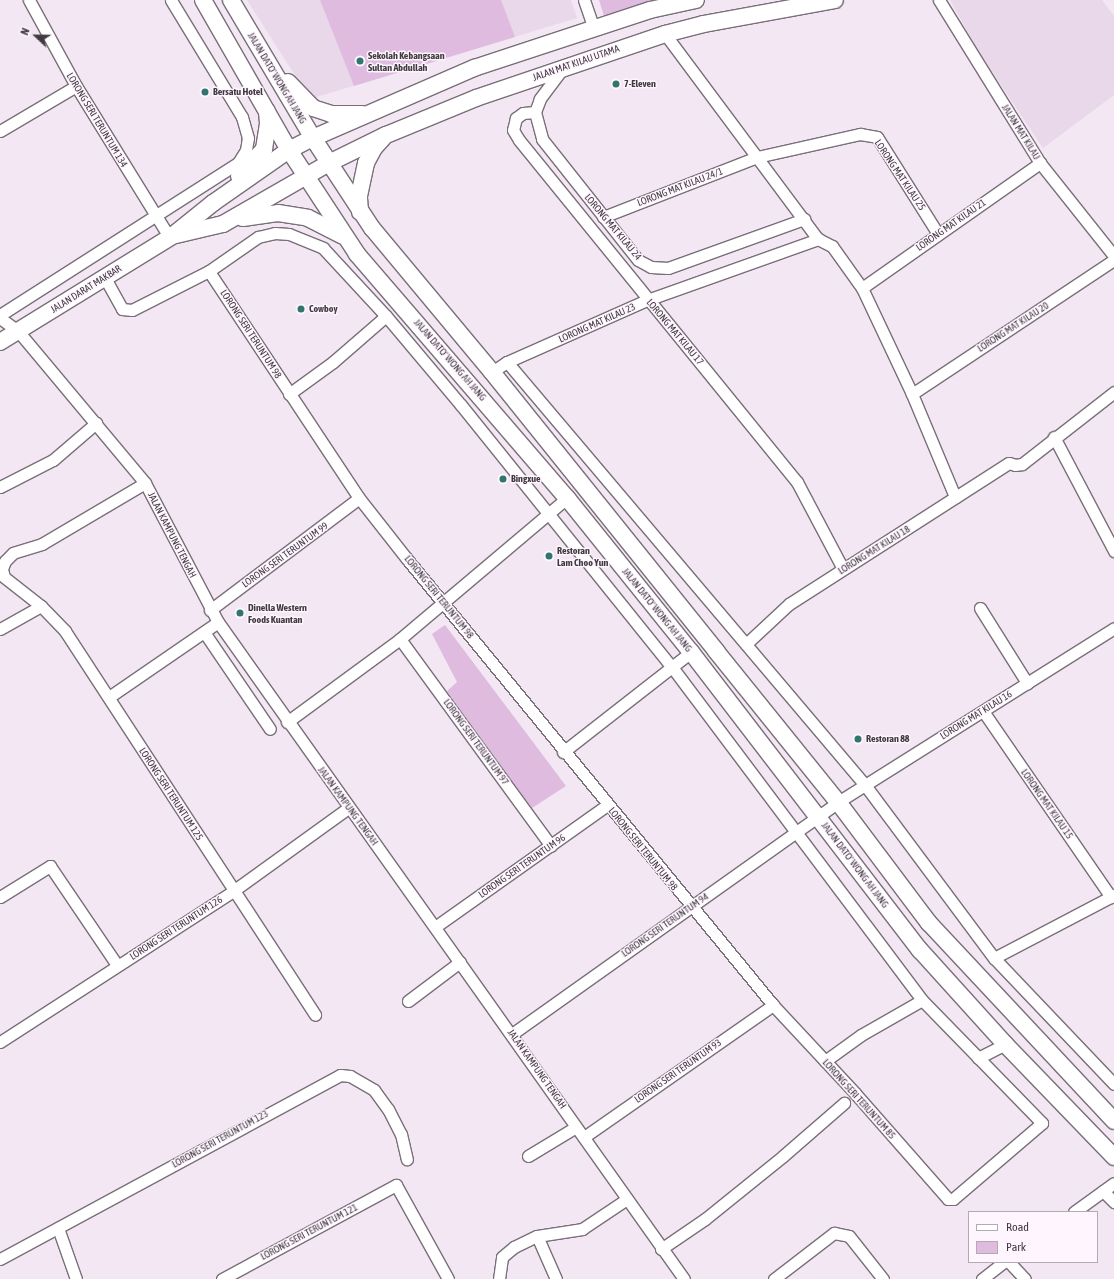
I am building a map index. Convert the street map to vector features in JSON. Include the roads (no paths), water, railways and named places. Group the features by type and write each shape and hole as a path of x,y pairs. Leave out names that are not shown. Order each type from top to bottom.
{"main road":[{"name":"JALAN DATO' WONG AH JANG","path":"203,0 267,109 289,150 342,235 567,498 690,652 920,950 1005,1044 1114,1157"},
{"name":"JALAN DATO' WONG AH JANG","path":"231,0 313,138 360,212 492,372 838,802 929,923 1114,1121"},
{"path":"313,138 467,71 650,10 696,0"},
{"name":"JALAN MAT KILAU UTAMA","path":"305,176 386,135 476,98 562,68 665,34 704,24 835,0"},
{"path":"260,49 314,108 331,114 373,113"},
{"path":"467,71 434,93 433,101 476,98"},
{"path":"213,203 264,149 268,123 267,109"},
{"path":"360,212 361,185 366,163 374,148 386,135"},
{"name":"JALAN DARAT MAKBAR","path":"0,342 171,237 213,203 289,150 313,138"},
{"name":"JALAN DARAT MAKBAR","path":"171,237 223,224 305,176"},
{"path":"223,224 259,214 278,213 308,218 342,235"}],"street":[{"name":"LORONG SERI TERUNTUM 134","path":"29,0 76,86 155,215 171,237"},
{"path":"0,317 155,215 238,163 246,150 248,138 242,117 171,0"},
{"path":"584,0 594,29"},
{"name":"JALAN MAT KILAU","path":"939,0 1040,162 1114,256"},
{"path":"665,34 818,239 832,246 862,288 912,394 955,497"},
{"path":"535,112 540,99 562,68"},
{"path":"0,131 76,86"},
{"name":"LORONG MAT KILAU 24","path":"535,112 542,139 638,260 651,267 668,268 804,220"},
{"name":"LORONG MAT KILAU 17","path":"535,112 524,113 516,118 513,130 519,140 647,300 797,482 843,569"},
{"name":"LORONG MAT KILAU 25","path":"757,157 860,134 877,137 938,234"},
{"name":"LORONG MAT KILAU 24/1","path":"603,217 757,157"},
{"name":"LORONG MAT KILAU 21","path":"862,288 1040,162"},
{"path":"105,278 122,309 132,310 209,271 258,237 276,233 296,236 323,248 386,316 461,405 548,515 672,666 922,1000 978,1058 1005,1044"},
{"name":"LORONG MAT KILAU 23","path":"492,372 507,362 647,300 818,239"},
{"name":"LORONG MAT KILAU 20","path":"912,394 1114,260"},
{"name":"LORONG SERI TERUNTUM 98","path":"209,271 248,326 289,394 359,498 563,752 691,907"},
{"path":"289,394 333,362 386,316"},
{"name":"JALAN KAMPUNG TENGAH","path":"0,317 18,332 145,483 210,610 218,622 287,722 512,1034 661,1249 684,1279"},
{"path":"507,362 865,785 994,958 1114,1084"},
{"path":"461,405 476,391"},
{"path":"1114,392 1054,437 1114,551"},
{"path":"0,487 53,460 96,423"},
{"name":"LORONG MAT KILAU 18","path":"746,644 789,604 1009,463 1015,466 1022,464 1054,437"},
{"path":"2,562 13,553 42,544 145,483"},
{"name":"LORONG SERI TERUNTUM 99","path":"210,610 359,498"},
{"path":"287,722 400,639 567,498"},
{"name":"LORONG SERI TERUNTUM 125","path":"2,562 4,577 41,606 65,631 315,1015"},
{"path":"0,629 41,606"},
{"path":"980,608 1027,683"},
{"path":"109,697 218,622"},
{"name":"LORONG MAT KILAU 16","path":"818,816 1114,628"},
{"path":"204,632 270,729"},
{"name":"LORONG SERI TERUNTUM 97","path":"400,639 551,846"},
{"path":"563,752 690,652"},
{"name":"LORONG MAT KILAU 15","path":"983,711 1112,896"},
{"name":"LORONG SERI TERUNTUM 96","path":"435,927 607,805"},
{"name":"LORONG SERI TERUNTUM 126","path":"0,1042 233,891 348,808"},
{"name":"LORONG SERI TERUNTUM 94","path":"512,1034 818,816"},
{"path":"0,897 50,866 117,965"},
{"path":"994,958 1112,896"},
{"name":"LORONG SERI TERUNTUM 85","path":"691,907 772,1005 825,1061 950,1200 1042,1123 978,1058"},
{"path":"408,1001 460,962"},
{"path":"825,1061 861,1035 922,1000"},
{"name":"LORONG SERI TERUNTUM 93","path":"584,1137 772,1005"},
{"name":"LORONG SERI TERUNTUM 123","path":"0,1259 340,1075 350,1076 374,1090 388,1109 401,1134 408,1159"},
{"path":"661,1249 711,1214 783,1156 844,1103"},
{"path":"528,1156 576,1126"},
{"path":"1075,1211 1114,1183"},
{"name":"LORONG SERI TERUNTUM 121","path":"222,1279 396,1185 448,1279"},
{"path":"1103,1191 1114,1202"},
{"path":"499,1279 502,1257 514,1247 537,1236 582,1229 627,1199"},
{"path":"58,1228 76,1279"},
{"path":"774,1279 834,1233 849,1236 883,1279"},
{"path":"537,1236 556,1279"},
{"path":"982,1279 1003,1263"},
{"path":"1010,1263 1025,1279"}],"place":[{"name":"Sekolah Kebangsaan Sultan Abdullah","path":"360,61"},
{"name":"7-Eleven","path":"616,84"},
{"name":"Bersatu Hotel","path":"205,92"},
{"name":"Cowboy","path":"301,309"},
{"name":"Bingxue","path":"503,479"},
{"name":"Restoran Lam Choo Yun","path":"549,556"},
{"name":"Dinella Western Foods Kuantan","path":"240,613"},
{"name":"Restoran 88","path":"858,739"}]}
